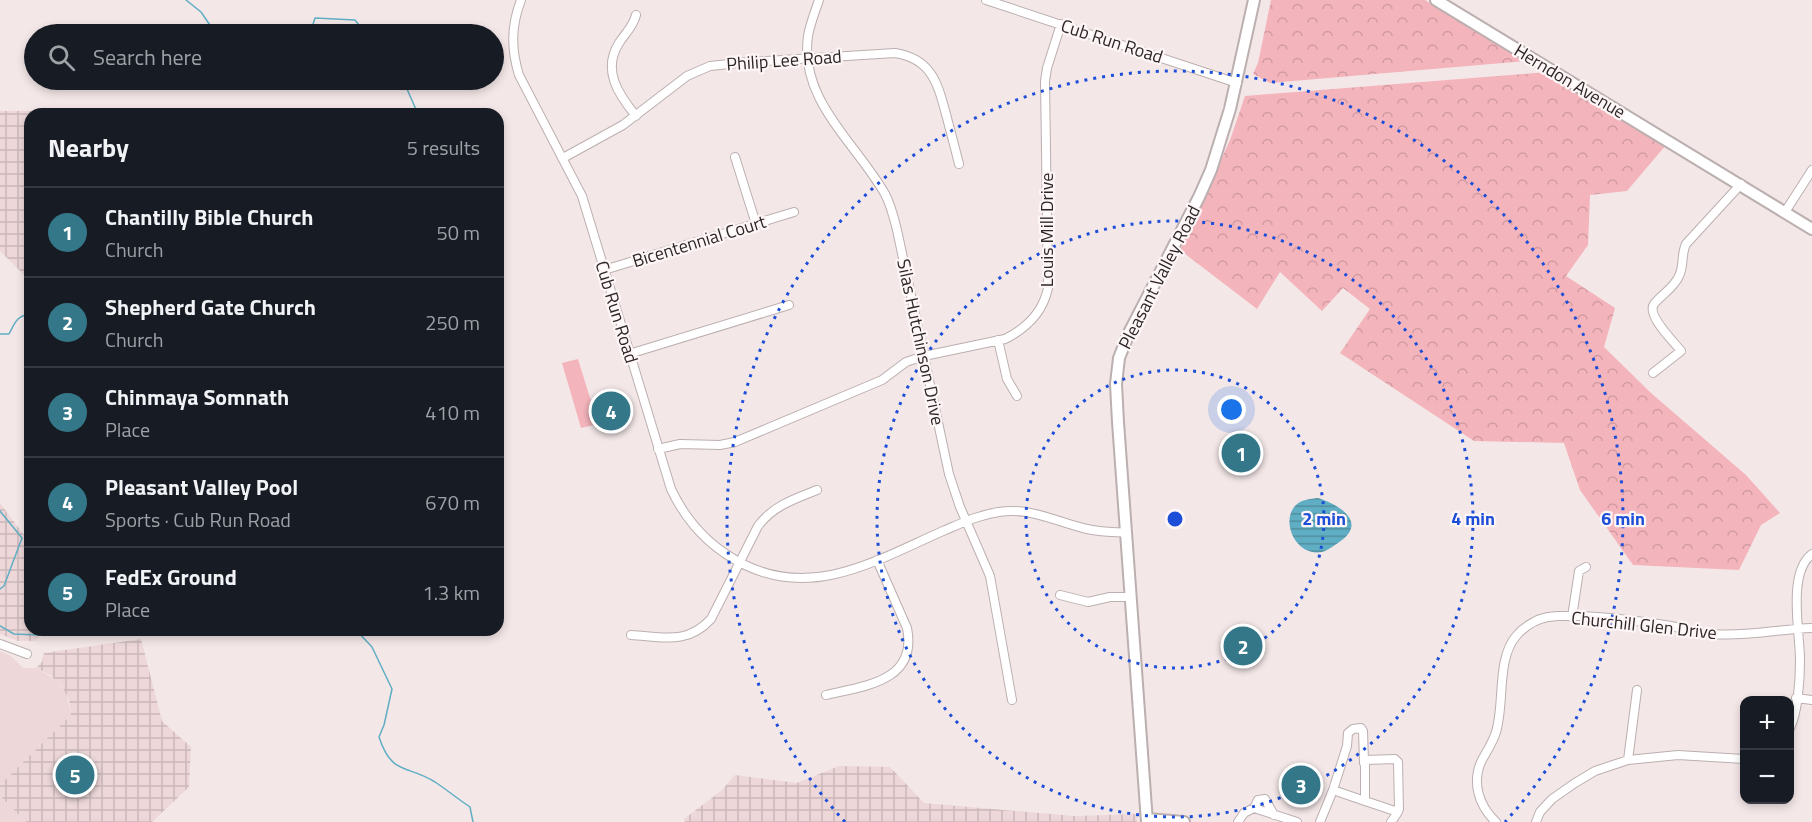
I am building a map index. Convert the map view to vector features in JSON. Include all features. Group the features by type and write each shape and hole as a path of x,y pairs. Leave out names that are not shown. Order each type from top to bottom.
{"main road":[{"name":"Pleasant Valley Road","path":"1147,820 1116,372 1119,358 1133,324 1204,188 1224,131 1237,83 1254,0"},
{"name":"Herndon Avenue","path":"1436,0 1812,229"},
{"path":"1147,820 1184,822"}],"street":[{"name":"Cub Run Road","path":"521,0 513,27 515,63 525,87 582,196 668,482 680,508 704,537 722,552 758,571 779,576 818,579 848,572 966,520 1000,512 1029,512 1089,530 1127,532"},
{"name":"Silas Hutchinson Drive","path":"819,0 808,37 808,58 812,83 821,102 878,182 888,200 897,230 949,474 990,576 1012,700"},
{"name":"Cub Run Road","path":"986,0 1237,83"},
{"path":"636,15 633,26 617,46 612,61 612,71 619,94 636,116"},
{"name":"Louis Mill Drive","path":"658,449 680,444 720,445 735,442 882,380 906,362 998,340 1016,333 1037,315 1047,294 1048,275 1045,81 1061,24"},
{"name":"Philip Lee Road","path":"563,158 623,125 676,83 704,69 722,64 895,53 916,59 928,69 936,82 958,164"},
{"path":"735,157 756,224"},
{"path":"1785,212 1812,170"},
{"path":"1653,373 1682,351 1655,319 1652,312 1653,304 1673,286 1680,275 1682,252 1686,244 1741,184"},
{"name":"Bicentennial Court","path":"604,270 794,212"},
{"path":"629,354 789,305"},
{"path":"998,340 1006,379 1017,396"},
{"path":"631,635 676,638 700,630 711,619 758,526 766,516 774,509 817,490"},
{"path":"1794,719 1800,661 1797,598 1799,575 1808,557 1812,554"},
{"path":"825,695 885,680 899,668 906,655 909,638 907,628 877,560"},
{"path":"1572,617 1580,571 1586,567"},
{"path":"1060,595 1088,602 1110,597 1131,597"},
{"name":"Churchill Glen Drive","path":"1496,822 1487,814 1481,802 1476,779 1482,760 1496,733 1504,662 1516,635 1530,624 1546,617 1572,617 1668,626 1712,634 1812,628"},
{"path":"0,644 27,654"},
{"path":"1628,760 1637,690"},
{"path":"1796,698 1812,700"},
{"path":"1320,822 1347,746 1347,737 1350,730 1359,727 1363,731 1365,801"},
{"path":"1536,822 1540,812 1552,799 1575,783 1595,771 1628,760 1678,755 1740,759"},
{"path":"1364,763 1365,760 1397,760 1398,812 1391,822"},
{"path":"1333,790 1398,812"},
{"path":"1238,822 1244,813 1254,808 1258,800 1265,799 1274,815"},
{"path":"1254,808 1297,822"}],"shaded area":[{"path":"0,111 24,111 24,275 0,251"},
{"path":"0,503 24,535 24,636 39,636 36,641 18,641 0,634"},
{"path":"141,639 162,721 191,747 189,787 152,822 26,822 0,796 0,785 71,715 69,700 62,686 50,675 36,668 42,662 44,653"},
{"path":"0,651 11,656 23,668 36,668 56,680 66,692 71,715 0,785"},
{"path":"839,766 890,767 924,803 1074,816 1137,814 1137,822 685,822 684,819 721,791 735,775 797,783"},
{"path":"0,796 26,822 0,822"}],"green space":[{"path":"1271,0 1425,0 1526,61 1270,83 1253,74 1258,63"},
{"path":"1548,72 1666,145 1627,191 1590,195 1588,245 1566,276 1615,308 1604,347 1651,393 1746,475 1780,513 1761,525 1739,570 1633,565 1580,490 1564,443 1474,441 1340,353 1370,309 1343,288 1322,311 1280,272 1257,309 1180,250 1230,140 1245,96"},
{"path":"578,359 598,424 581,428 562,363"}],"water":[{"path":"618,395 624,414 608,418 610,428 604,430 598,409 612,405 610,398"},
{"path":"1318,498 1342,510 1351,522 1351,529 1347,536 1330,548 1322,552 1312,552 1304,549 1293,536 1290,519 1291,512 1298,503"}],"waterway":[{"path":"186,0 201,12 209,24"},
{"path":"313,24 315,18 355,20 358,24"},
{"path":"407,90 415,108"},
{"path":"0,334 9,334 14,324 24,316"},
{"path":"0,511 22,538 4,586 0,589"},
{"path":"0,626 14,634 24,634"},
{"path":"362,636 372,647 392,689 379,737 389,758 395,764 435,782 470,807 473,822"}],"place":[{"name":"Pleasant Valley Pool","path":"611,411"},
{"name":"Chantilly Bible Church","path":"1241,453"},
{"name":"Shepherd Gate Church","path":"1243,646"},
{"name":"FedEx Ground","path":"75,775"},
{"name":"Chinmaya Somnath","path":"1301,785"}]}
